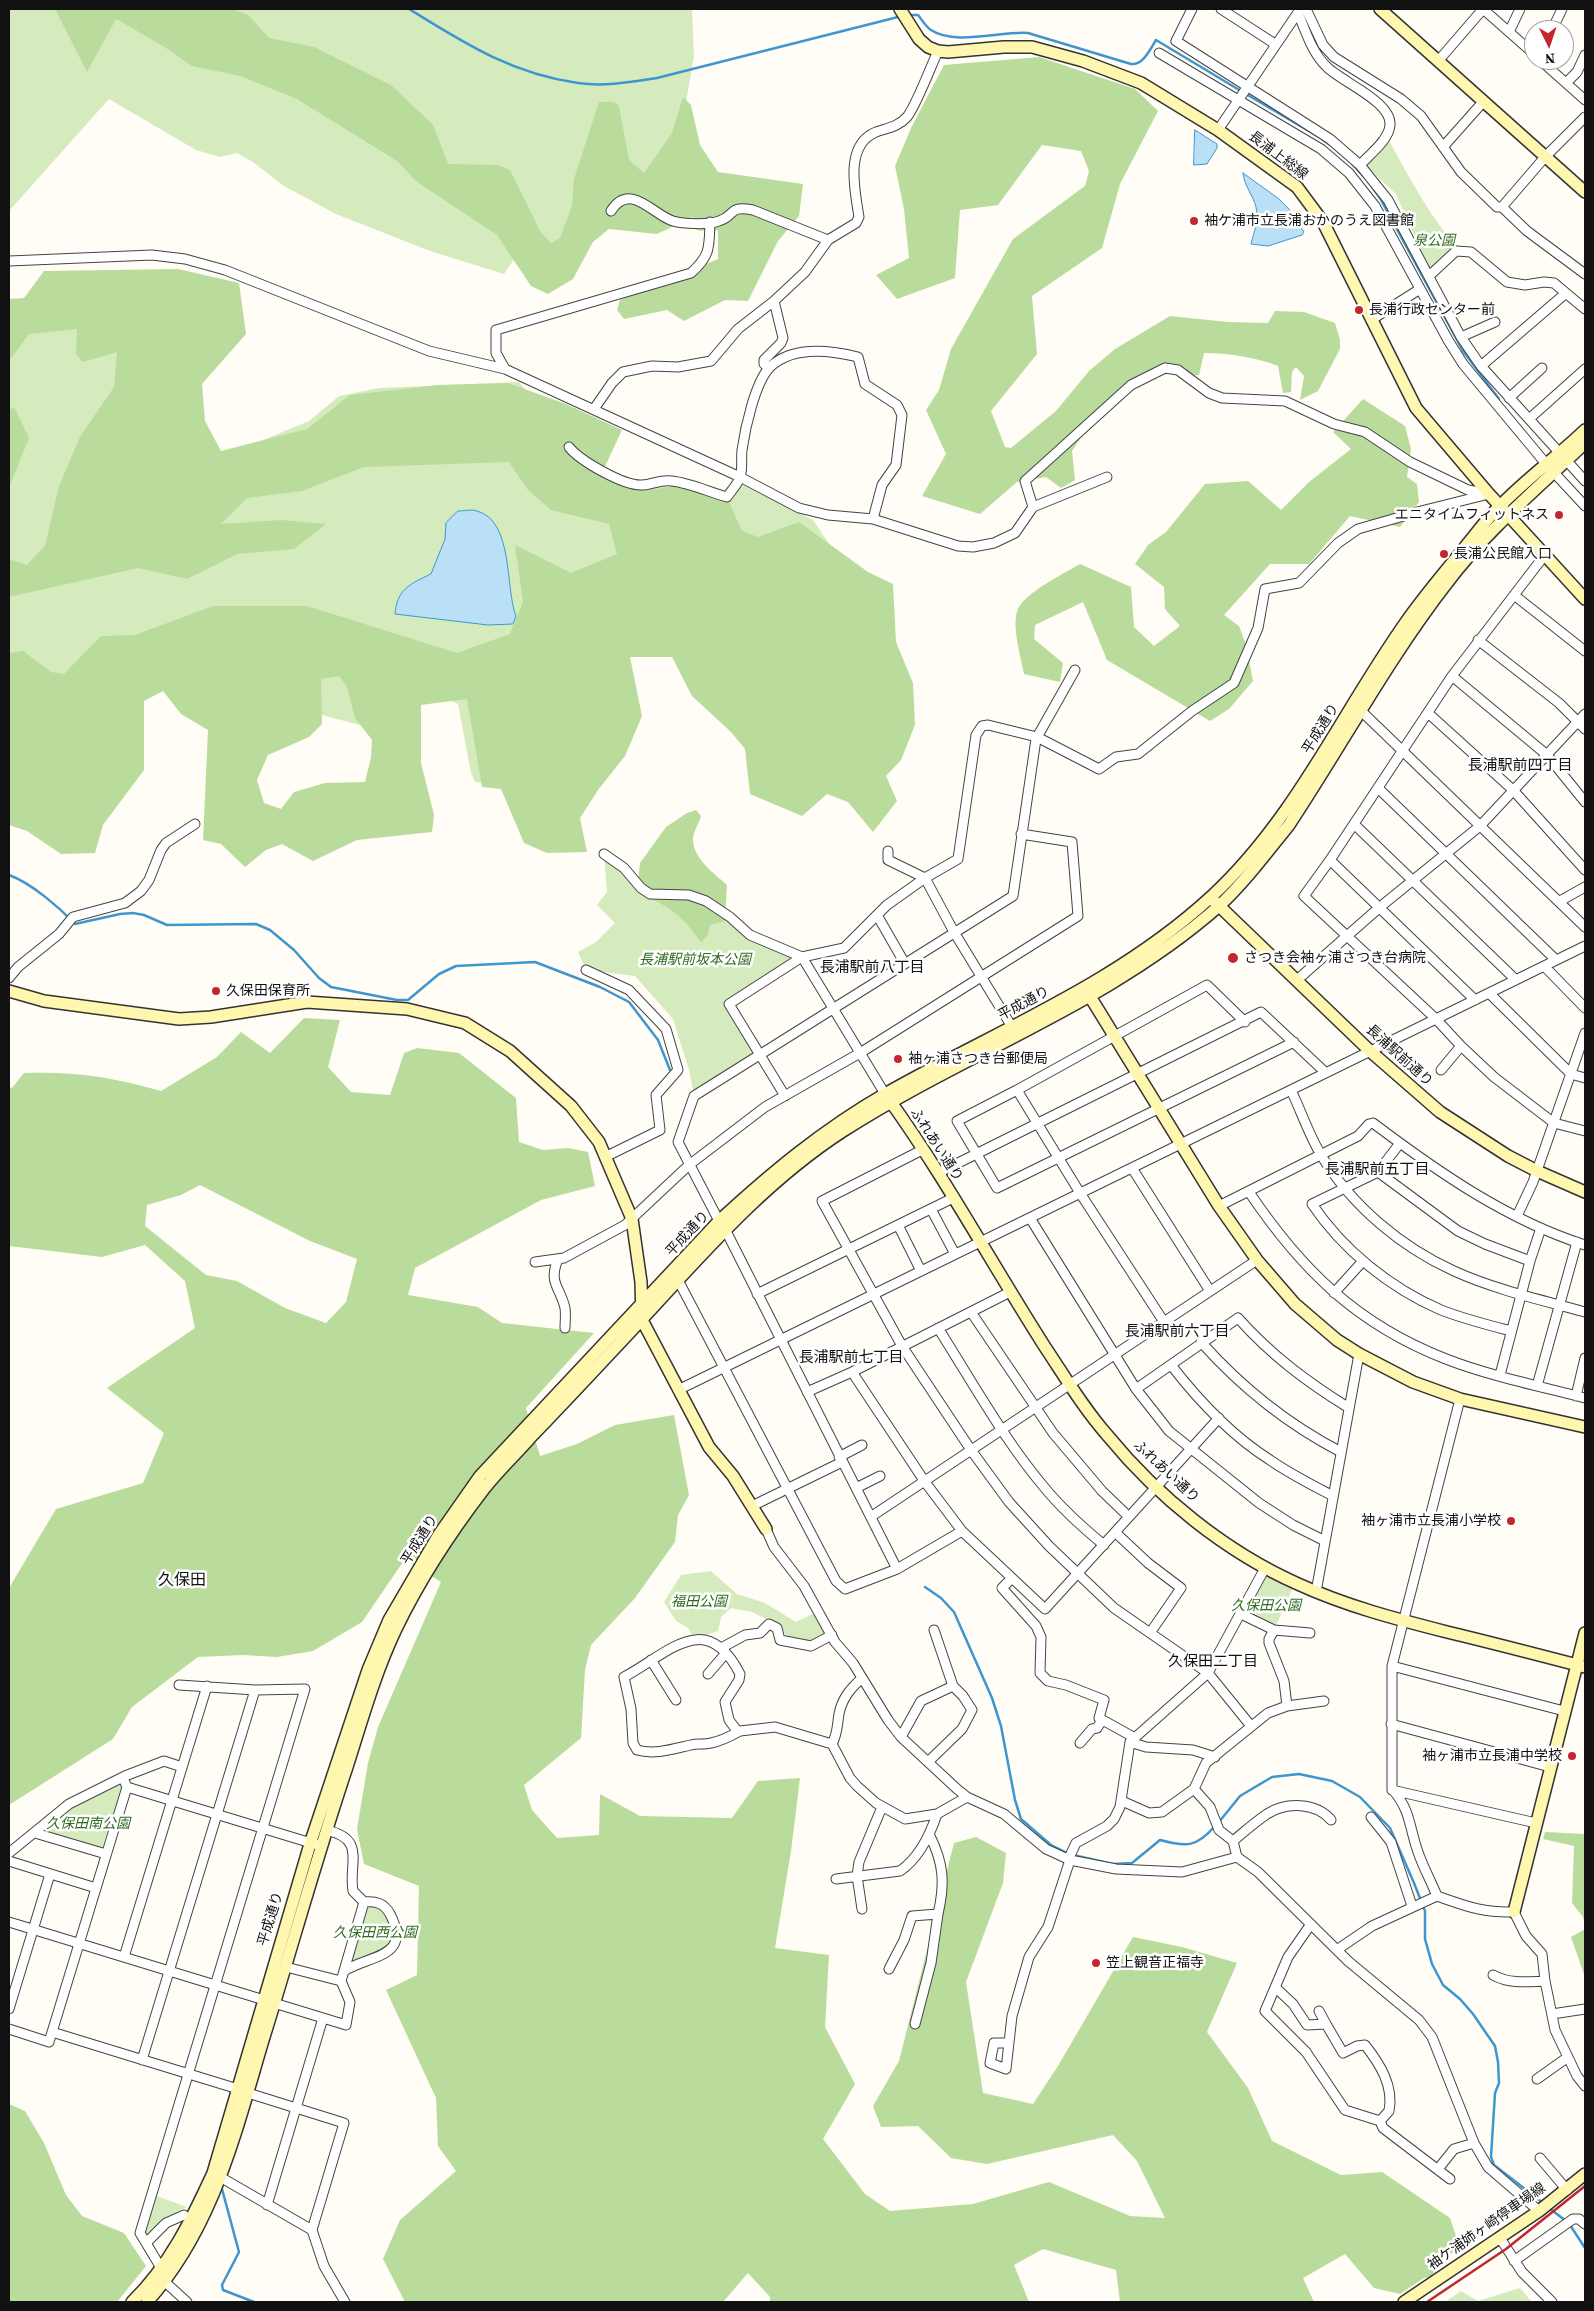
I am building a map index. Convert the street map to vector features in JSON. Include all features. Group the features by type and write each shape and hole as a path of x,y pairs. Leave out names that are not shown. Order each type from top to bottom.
{"street":[{"path":"594,409 612,383 623,372 652,366 678,367 711,361 738,329 774,301 805,272 828,240 856,223 859,217 853,177 857,154 864,140 874,133 896,126 907,116 938,50 928,47 919,38 907,22 901,9"},
{"path":"1192,9 1176,41 1349,173 1375,206 1463,364 1585,506"},
{"path":"1221,9 1275,44"},
{"path":"1380,9 1585,192"},
{"path":"1439,60 1483,9 1524,45"},
{"path":"1509,32 1520,9"},
{"path":"1218,130 1275,44 1301,10"},
{"path":"1301,10 1313,49 1325,66 1385,110 1390,122 1385,138 1360,164"},
{"path":"1301,10 1323,45 1334,57 1401,99 1421,116 1461,172 1497,207 1502,207 1527,231 1585,274"},
{"name":"長浦上総線","path":"938,50 948,52 1004,47 1032,47 1083,61 1141,83 1218,130 1297,187 1316,210 1416,408 1489,494 1585,599"},
{"path":"1159,53 1244,93 1330,139 1360,164 1388,200 1461,337 1481,366 1585,481"},
{"path":"1566,83 1577,72 1585,55"},
{"path":"1551,70 1585,100"},
{"path":"1443,147 1483,102"},
{"path":"1502,207 1546,157 1585,117"},
{"path":"611,211 615,204 621,200 635,199 674,221 693,223 719,221 734,209 742,208 753,210 828,240"},
{"path":"505,369 496,353 496,330 691,273 704,261 709,250 710,222"},
{"path":"1429,276 1456,251 1471,252 1507,282 1525,285 1554,283 1585,308"},
{"path":"9,261 152,255 184,259 225,270 429,351 505,369 740,477 799,508 828,515 873,519 958,546 974,547 994,543 1015,533 1034,507 1107,478"},
{"path":"1371,320 1422,293 1436,289"},
{"path":"1481,366 1566,293"},
{"path":"769,368 764,364 764,360 781,343 783,338 774,301"},
{"path":"1461,337 1495,322"},
{"path":"569,447 575,455 630,485 644,486 656,481 672,481 728,496 740,477 742,451 749,419 760,385 769,368 783,357 807,352 832,350 858,357 864,384 897,406 902,414 896,465 882,485 873,519"},
{"path":"1034,507 1025,481 1131,385 1164,368 1178,370 1209,392 1222,398 1285,401 1334,424 1365,432 1410,462 1468,490 1489,494"},
{"path":"1509,398 1542,368"},
{"path":"1529,419 1585,369"},
{"name":"平成通り","path":"1564,457 1585,430"},
{"name":"平成通り","path":"147,2302 179,2262 202,2221 243,2091 286,1967 315,1845 326,1830 381,1665 398,1626 447,1540 488,1483 642,1320 760,1183 794,1154 839,1123 1088,993 1151,944 1215,901 1268,852 1289,825 1404,625 1438,578 1500,505 1585,443"},
{"name":"平成通り","path":"1358,708 1448,582 1487,536 1510,515 1551,468"},
{"path":"785,1096 729,1004 802,957 844,948 887,906 925,878 958,859 976,735 982,726 988,725 1038,737 1099,769 1116,757 1138,754 1192,711 1234,683 1258,628 1265,589 1299,583 1329,554 1338,542 1358,529 1421,510 1489,494"},
{"path":"1544,556 1452,676 1304,896 1494,1076 1554,1123 1585,1131"},
{"path":"1514,595 1585,651"},
{"path":"1478,640 1559,703 1582,718 1585,729"},
{"path":"897,1569 872,1516 841,1460 678,1142 694,1096 904,962 1013,896 1021,834 1038,737 1075,670"},
{"path":"1452,676 1547,756 1585,802"},
{"path":"1358,708 1585,927"},
{"path":"1428,713 1513,790 1585,870"},
{"path":"1297,980 1380,907 1480,826 1582,718"},
{"path":"1378,788 1556,960"},
{"path":"9,978 18,968 59,934 73,917 125,903 141,891 149,880 161,850 166,843 195,824"},
{"path":"1354,824 1516,980"},
{"path":"535,1262 558,1259 590,1244 632,1220 689,1165 765,1107 860,1053 1078,916 1072,842 1021,834"},
{"path":"888,850 888,860 925,878 954,932 1012,1027"},
{"path":"604,854 624,868 640,888 650,894 689,895 706,901 730,917 750,935 802,957 888,1098"},
{"path":"1330,860 1475,1000"},
{"path":"1560,901 1585,887"},
{"name":"長浦駅前通り","path":"1215,901 1370,1051 1440,1112 1472,1134 1537,1171 1585,1192"},
{"path":"877,915 904,962"},
{"path":"678,1390 1132,1168 1180,1142 1291,1090 1585,946"},
{"path":"1544,966 1585,1008"},
{"path":"586,970 629,990 666,1030 678,1070 656,1095 660,1130 605,1158"},
{"path":"1245,1022 1207,985 957,1121 997,1188 1294,1042"},
{"path":"9,991 44,1001 179,1019 211,1017 307,1002 407,1009 465,1023 510,1051 571,1106 599,1142 632,1220 641,1282 642,1320 709,1447 733,1476 766,1529 774,1547 804,1586 832,1635 888,1720 902,1737 967,1798 1004,1814 1046,1850 1069,1860 1116,1869 1182,1872 1237,1857"},
{"path":"1088,993 1219,1206 1257,1260 1295,1304 1338,1340 1359,1354 1413,1382 1460,1399 1585,1428"},
{"name":"平成通り","path":"888,1098 1012,1027 1088,993"},
{"path":"1489,993 1571,1074 1585,1078"},
{"path":"938,1173 1136,1072 1245,1022 1261,1012 1326,1073"},
{"path":"1517,1216 1537,1171 1585,1033"},
{"path":"1441,1070 1461,1046"},
{"path":"1017,1090 1057,1158 1164,1322"},
{"path":"1291,1090 1321,1154 1344,1187 1373,1218 1423,1256 1454,1272 1585,1312"},
{"name":"ふれあい通り","path":"888,1098 938,1173 1010,1292 1070,1385 1107,1436 1157,1487 1199,1523 1266,1568 1316,1592 1404,1621 1581,1666"},
{"path":"1219,1206 1358,1136 1369,1124 1373,1123 1444,1175 1541,1228 1581,1243 1559,1305 1537,1386"},
{"path":"1400,1144 1378,1172 1312,1204 1326,1225 1363,1261 1420,1300 1443,1311 1511,1331"},
{"path":"922,1150 822,1201 902,1346 971,1450 1009,1502 1078,1574 1114,1608 1208,1673 1251,1726"},
{"path":"1132,1168 1210,1291"},
{"path":"1378,1172 1458,1231 1485,1244 1530,1261"},
{"path":"1249,1192 1294,1254 1334,1293 1396,1337 1447,1360 1581,1397 1585,1358"},
{"path":"757,1294 952,1198"},
{"path":"931,1209 954,1254"},
{"path":"1030,1218 1136,1389 1169,1431 1259,1503 1293,1525 1325,1541"},
{"path":"898,1225 921,1271"},
{"name":"平成通り","path":"243,2091 263,1999 315,1845 368,1670 389,1620 438,1536 480,1476 641,1306 722,1226"},
{"path":"1500,1375 1530,1261 1541,1228"},
{"path":"558,1259 553,1270 553,1280 565,1308 565,1328"},
{"path":"872,1516 1257,1260"},
{"path":"1334,1293 1363,1261"},
{"path":"678,1280 836,1581 845,1589 897,1569 962,1531"},
{"path":"807,1392 852,1372 1010,1292"},
{"path":"972,1312 1035,1408 1075,1460 1129,1517"},
{"path":"1136,1389 1238,1318 1282,1362 1308,1382 1349,1408"},
{"path":"938,1328 1020,1457 1043,1487 1073,1519 1104,1546"},
{"path":"1202,1342 1226,1370 1263,1403 1308,1434 1341,1452"},
{"path":"1316,1592 1359,1354"},
{"path":"1171,1365 1195,1396 1268,1460 1333,1496"},
{"path":"852,1372 925,1482 962,1531 1045,1609 1219,1418"},
{"path":"1437,1896 1418,1851 1404,1803 1392,1790 1392,1666 1460,1399"},
{"path":"752,1506 841,1460 862,1445"},
{"path":"856,1488 880,1476"},
{"path":"1116,1533 1148,1563 1181,1588 1150,1634"},
{"path":"1009,2043 1012,2016 1029,1957 1048,1927 1076,1842 1094,1834 1114,1819 1122,1801 1132,1740 1208,1673 1266,1568"},
{"path":"1012,1578 1002,1588 1036,1626 1041,1637 1040,1673 1048,1681 1066,1685 1104,1700 1099,1718 1146,1747 1193,1750 1215,1756"},
{"path":"1241,1614 1274,1630 1289,1633 1310,1633"},
{"path":"708,1674 724,1650 744,1635 760,1633 769,1624 776,1628 780,1640 811,1646 832,1635"},
{"path":"929,1761 962,1729 972,1710 963,1696 953,1686 934,1630"},
{"path":"1274,1630 1269,1638 1269,1643 1282,1675 1287,1706"},
{"path":"1585,1633 1581,1666 1564,1711 1514,1912 1526,1936 1542,1954 1545,1981 1555,2030 1577,2076 1585,2086"},
{"path":"738,1732 729,1720 725,1702 739,1680 740,1674 724,1650 712,1641 694,1639 652,1660 624,1677 631,1709 633,1743 637,1750 646,1752 675,1750 693,1744 711,1744 738,1732 756,1728 775,1727 832,1744 850,1778 882,1807 905,1819 937,1814 967,1798"},
{"path":"652,1660 676,1700"},
{"path":"1392,1666 1564,1711"},
{"path":"832,1744 838,1729 842,1701 862,1678"},
{"path":"161,2268 140,2233 305,1689 255,1690 179,1686"},
{"path":"124,1957 207,1686"},
{"path":"902,1737 921,1701 953,1686"},
{"path":"142,2060 255,1690"},
{"path":"1122,1801 1149,1813 1162,1812 1194,1789 1206,1763 1268,1713 1287,1706 1324,1701"},
{"path":"1080,1742 1092,1729 1097,1728 1102,1720"},
{"path":"1391,1724 1550,1766"},
{"path":"9,1853 69,1804 164,1761 182,1766"},
{"path":"9,2029 49,2042 126,1787 123,1778"},
{"path":"126,1787 315,1845"},
{"path":"1194,1789 1210,1807 1219,1830 1233,1841 1237,1857 1258,1872 1338,1949 1348,1961 1401,2003 1432,2036 1474,2143 1488,2167 1539,2211"},
{"path":"1392,1790 1536,1823"},
{"path":"1233,1841 1268,1814 1292,1806 1310,1806 1327,1815 1331,1820"},
{"path":"862,1909 858,1876 859,1862 882,1807"},
{"path":"836,1879 900,1871 908,1865 930,1836 937,1814"},
{"path":"1371,1817 1391,1842 1412,1906"},
{"path":"326,1830 344,1837 352,1846 354,1858 353,1891 364,1902"},
{"path":"35,1833 106,1854"},
{"path":"915,2024 931,1963 943,1894 940,1856 930,1836"},
{"path":"9,1861 96,1888"},
{"path":"9,2009 50,1874"},
{"path":"1338,1949 1372,1926 1437,1896 1475,1910 1514,1912"},
{"path":"344,1971 357,1963 385,1955 396,1942 397,1935 390,1914 381,1904 375,1901 364,1902"},
{"path":"9,1922 346,2025 350,2002 341,1981 364,1902"},
{"path":"889,1969 904,1940 912,1916 938,1914"},
{"path":"1311,1924 1288,1957 1265,2011 1306,2052 1345,2110 1380,2121"},
{"path":"286,1967 341,1981"},
{"path":"1493,1975 1500,1979 1516,1982 1545,1981"},
{"path":"1276,1988 1293,2004 1307,2025 1326,2024"},
{"path":"1552,2014 1585,2010"},
{"path":"1319,2012 1343,2053 1357,2046 1365,2045 1374,2056 1389,2086 1389,2111 1380,2121"},
{"path":"267,2205 324,2018"},
{"path":"52,2032 344,2123 312,2230 324,2266 345,2302"},
{"path":"1537,2079 1568,2057"},
{"path":"1380,2121 1384,2128 1450,2179"},
{"path":"1438,2169 1454,2149 1474,2143"},
{"path":"1540,2158 1567,2190"},
{"name":"袖ケ浦姉ヶ崎停車場線","path":"1404,2302 1539,2211 1585,2174"},
{"path":"217,2176 312,2230"},
{"name":"平成通り","path":"132,2302 172,2254 217,2176"},
{"path":"146,2242 166,2224 184,2215"},
{"path":"1514,2261 1573,2219 1579,2219 1585,2224"},
{"path":"1500,2238 1514,2261 1535,2286 1552,2302"},
{"path":"164,2281 187,2302"}],"green space":[{"path":"9,9 692,9 694,56 677,153 544,254 525,243 504,274 430,251 336,214 284,186 253,162 237,153 220,157 196,150 109,99 9,211"},
{"path":"55,9 232,9 248,15 269,38 314,47 391,85 433,125 448,164 498,165 510,170 540,231 551,243 560,238 572,206 574,179 599,102 614,102 619,106 629,160 644,173 672,133 683,97 691,105 700,145 718,172 803,184 799,216 778,241 748,301 725,300 684,321 667,310 624,319 617,310 620,300 718,259 718,230 701,231 694,229 693,217 657,234 609,229 593,242 573,279 548,294 531,286 497,235 417,182 397,161 297,99 240,76 192,66 163,46 116,19 87,72"},
{"path":"1039,57 1135,89 1158,111 1120,184 1102,248 1032,296 1037,354 991,411 1005,447 1011,448 1056,411 1089,371 1115,349 1170,316 1228,322 1268,323 1275,311 1304,312 1335,323 1340,340 1340,349 1318,391 1300,400 1304,376 1296,367 1292,372 1291,392 1283,393 1278,366 1251,358 1204,353 1199,375 1191,375 1184,367 1158,367 1100,409 1072,451 1075,480 1061,488 1046,477 1017,482 980,514 922,496 946,454 926,410 939,390 951,349 1013,239 1085,186 1089,171 1081,151 1042,145 998,205 960,210 955,278 897,299 876,275 909,258 904,209 895,166 912,126 944,65"},
{"name":"泉公園","path":"1388,139 1431,213 1451,239 1460,246 1453,248 1433,269 1429,269 1396,194 1365,165"},
{"path":"178,269 239,283 246,334 202,384 205,421 221,451 307,429 350,395 438,385 508,383 566,404 622,430 601,475 645,491 672,486 728,500 742,531 758,537 799,522 868,572 893,584 896,642 913,683 915,725 901,760 886,776 897,801 873,832 848,802 827,794 802,816 750,794 745,749 731,732 692,696 672,657 630,657 642,716 625,756 598,790 580,818 587,852 547,853 524,843 501,789 482,787 467,699 421,705 421,763 434,815 432,832 357,840 313,861 282,844 266,850 245,867 221,844 203,840 208,730 181,714 163,691 144,701 144,770 103,825 95,853 61,854 27,831 9,825 9,653 23,651 51,672 64,674 101,636 135,635 213,606 307,606 457,653 510,634 523,602 515,545 571,573 617,554 609,524 551,510 528,490 509,462 364,467 302,491 247,498 221,524 281,520 326,524 294,549 237,554 187,579 138,568 9,597 9,559 27,565 45,546 59,486 80,437 114,387 117,352 83,362 76,354 77,329 29,334 9,361 9,299 24,298 44,271","holes":["339,676 347,687 355,718 372,740 371,758 365,782 325,783 294,792 281,809 264,803 257,780 268,755 309,737 322,724 321,679"]},
{"path":"131,307 109,423 229,454 309,421 339,396 379,388 519,382 540,406 627,491 658,484 724,504 739,483 813,520 846,569 684,587 514,773 491,784 475,782 471,773 458,704 424,689 371,728 292,707 191,657 9,734 9,308"},
{"path":"1363,399 1405,426 1411,449 1407,477 1417,484 1419,502 1400,527 1350,516 1309,564 1270,564 1224,615 1239,626 1246,645 1253,681 1229,709 1210,721 1107,660 1083,602 1035,625 1034,639 1063,663 1060,682 1024,674 1016,632 1018,609 1037,590 1080,564 1131,587 1134,627 1154,646 1180,626 1165,609 1164,587 1135,564 1148,545 1166,532 1205,484 1248,481 1281,510 1309,482 1351,449 1333,432"},
{"path":"14,407 29,438 9,488 9,410"},
{"path":"696,810 701,816 693,838 696,852 710,870 727,885 725,921 710,925 708,935 701,942 687,924 674,912 637,892 640,863 666,827 687,813"},
{"name":"長浦駅前坂本公園","path":"604,854 641,888 689,895 750,935 802,957 729,1003 760,1054 694,1096 689,1070 673,1019 635,976 586,970 578,952 596,942 615,923 597,905 607,892"},
{"path":"304,1018 340,1020 328,1067 351,1092 390,1095 404,1053 417,1048 459,1053 516,1098 519,1142 543,1150 568,1148 588,1152 595,1186 541,1200 415,1268 408,1295 478,1307 502,1323 594,1333 526,1408 540,1456 577,1444 615,1425 674,1415 689,1495 678,1515 675,1542 635,1598 591,1645 585,1670 581,1738 524,1785 532,1810 557,1838 599,1835 600,1794 640,1816 732,1818 758,1781 800,1778 791,1851 775,1948 829,1955 825,2027 855,2084 823,2139 865,2194 890,2211 973,2204 1049,2182 1130,2216 1165,2218 1137,2161 1113,2135 987,2164 951,2158 918,2126 881,2127 873,2106 899,2061 954,1843 976,1837 1006,1853 1003,1883 966,1982 983,2093 1033,2104 1058,2066 1133,1937 1182,1947 1237,1963 1207,2032 1248,2088 1272,2141 1341,2175 1382,2172 1450,2218 1459,2245 1430,2277 1424,2278 1400,2294 1374,2288 1345,2254 1303,2278 1314,2302 1120,2302 1116,2270 1043,2249 1014,2265 1029,2302 770,2302 770,2297 748,2273 723,2302 405,2302 383,2259 400,2220 456,2171 438,2146 436,2098 386,1990 417,1975 419,1886 364,1864 357,1829 368,1763 378,1727 441,1582 405,1559 362,1622 313,1651 277,1657 243,1655 198,1657 132,1707 113,1739 9,1805 9,1588 56,1509 143,1483 164,1433 107,1388 195,1328 185,1281 145,1245 102,1257 9,1246 9,1087 12,1088 24,1073 60,1073 110,1079 161,1091 217,1057 241,1032 270,1053","holes":["200,1185 310,1241 357,1259 346,1302 326,1323 285,1308 237,1281 206,1275 145,1226 147,1205 181,1195"]},
{"name":"久保田公園","path":"1265,1568 1295,1583 1274,1630 1241,1614"},
{"name":"福田公園","path":"711,1571 737,1594 765,1603 796,1622 817,1612 830,1633 813,1644 792,1641 776,1624 752,1612 731,1608 721,1617 718,1631 694,1639 688,1628 676,1621 664,1602 681,1575"},
{"name":"久保田南公園","path":"119,1785 122,1786 101,1850 42,1832 71,1809"},
{"path":"1545,1832 1585,1834 1585,1925 1583,1917 1572,1903 1574,1846 1543,1839"},
{"name":"久保田西公園","path":"364,1902 386,1909 397,1935 392,1947 344,1971"},
{"path":"1585,1929 1585,1977 1571,1937"},
{"path":"9,2104 25,2111 44,2143 66,2195 82,2216 124,2233 146,2266 117,2302 9,2302"},
{"path":"154,2195 187,2207 168,2216 146,2237 143,2234"},
{"path":"1520,2288 1532,2302 1445,2302 1461,2291 1478,2301"}],"water":[{"path":"1195,130 1217,144 1217,148 1207,164 1194,165"},
{"path":"1243,173 1279,199 1288,208 1304,232 1302,235 1268,246 1251,244 1256,226 1257,212"},
{"path":"458,511 477,511 489,517 497,528 503,541 516,616 513,624 488,625 395,614 396,606 406,588 431,574 445,539 446,523"}],"waterway":[{"path":"409,9 449,34 510,65 554,79 598,84 618,84 657,78 902,16"},
{"path":"907,15 918,15 929,29 941,35 978,37 1028,33 1131,64 1135,64 1143,59 1156,40 1241,91"},
{"path":"1246,94 1319,137"},
{"path":"1323,140 1333,147"},
{"path":"1352,164 1365,178"},
{"path":"1372,187 1380,198 1463,351 1499,399"},
{"path":"9,875 44,896 75,924 133,913 144,915 167,925 256,924 270,930 294,950 319,978 331,987 397,1000 408,1000 439,974 456,966 535,962 600,987 629,1002 658,1040 670,1070"},
{"path":"925,1587 941,1598 954,1612 992,1698 1001,1726 1015,1800 1021,1819 1051,1845 1067,1853"},
{"path":"1219,1822 1240,1796 1272,1777 1299,1774 1332,1781 1360,1797 1390,1828 1425,1911 1425,1939 1432,1964 1443,1985 1460,1999 1473,2014 1495,2046 1499,2083 1495,2093 1491,2157 1494,2165 1543,2203"},
{"path":"1073,1855 1113,1864 1132,1863 1160,1840 1177,1844 1190,1844 1202,1838 1215,1826"},
{"path":"222,2189 239,2252 222,2285 223,2290 254,2302"},
{"path":"1549,2208 1566,2221"},
{"path":"1570,2225 1585,2248"}],"railway":[{"path":"1427,2302 1506,2249 1585,2186"}],"place":[{"name":"袖ケ浦市立長浦おかのうえ図書館","path":"1194,221"},
{"name":"長浦行政センター前","path":"1359,310"},
{"name":"エニタイムフィットネス","path":"1559,515"},
{"name":"長浦公民館入口","path":"1444,554"},
{"name":"さつき会袖ヶ浦さつき台病院","path":"1233,958"},
{"name":"久保田保育所","path":"216,991"},
{"name":"袖ヶ浦さつき台郵便局","path":"898,1059"},
{"name":"袖ヶ浦市立長浦小学校","path":"1511,1521"},
{"name":"袖ヶ浦市立長浦中学校","path":"1572,1756"},
{"name":"笠上観音正福寺","path":"1096,1963"}],"district":[{"name":"長浦駅前四丁目","path":"1520,766"},
{"name":"長浦駅前八丁目","path":"872,968"},
{"name":"長浦駅前五丁目","path":"1377,1170"},
{"name":"長浦駅前六丁目","path":"1177,1332"},
{"name":"長浦駅前七丁目","path":"851,1358"},
{"name":"久保田","path":"182,1581"},
{"name":"久保田二丁目","path":"1213,1662"}]}
